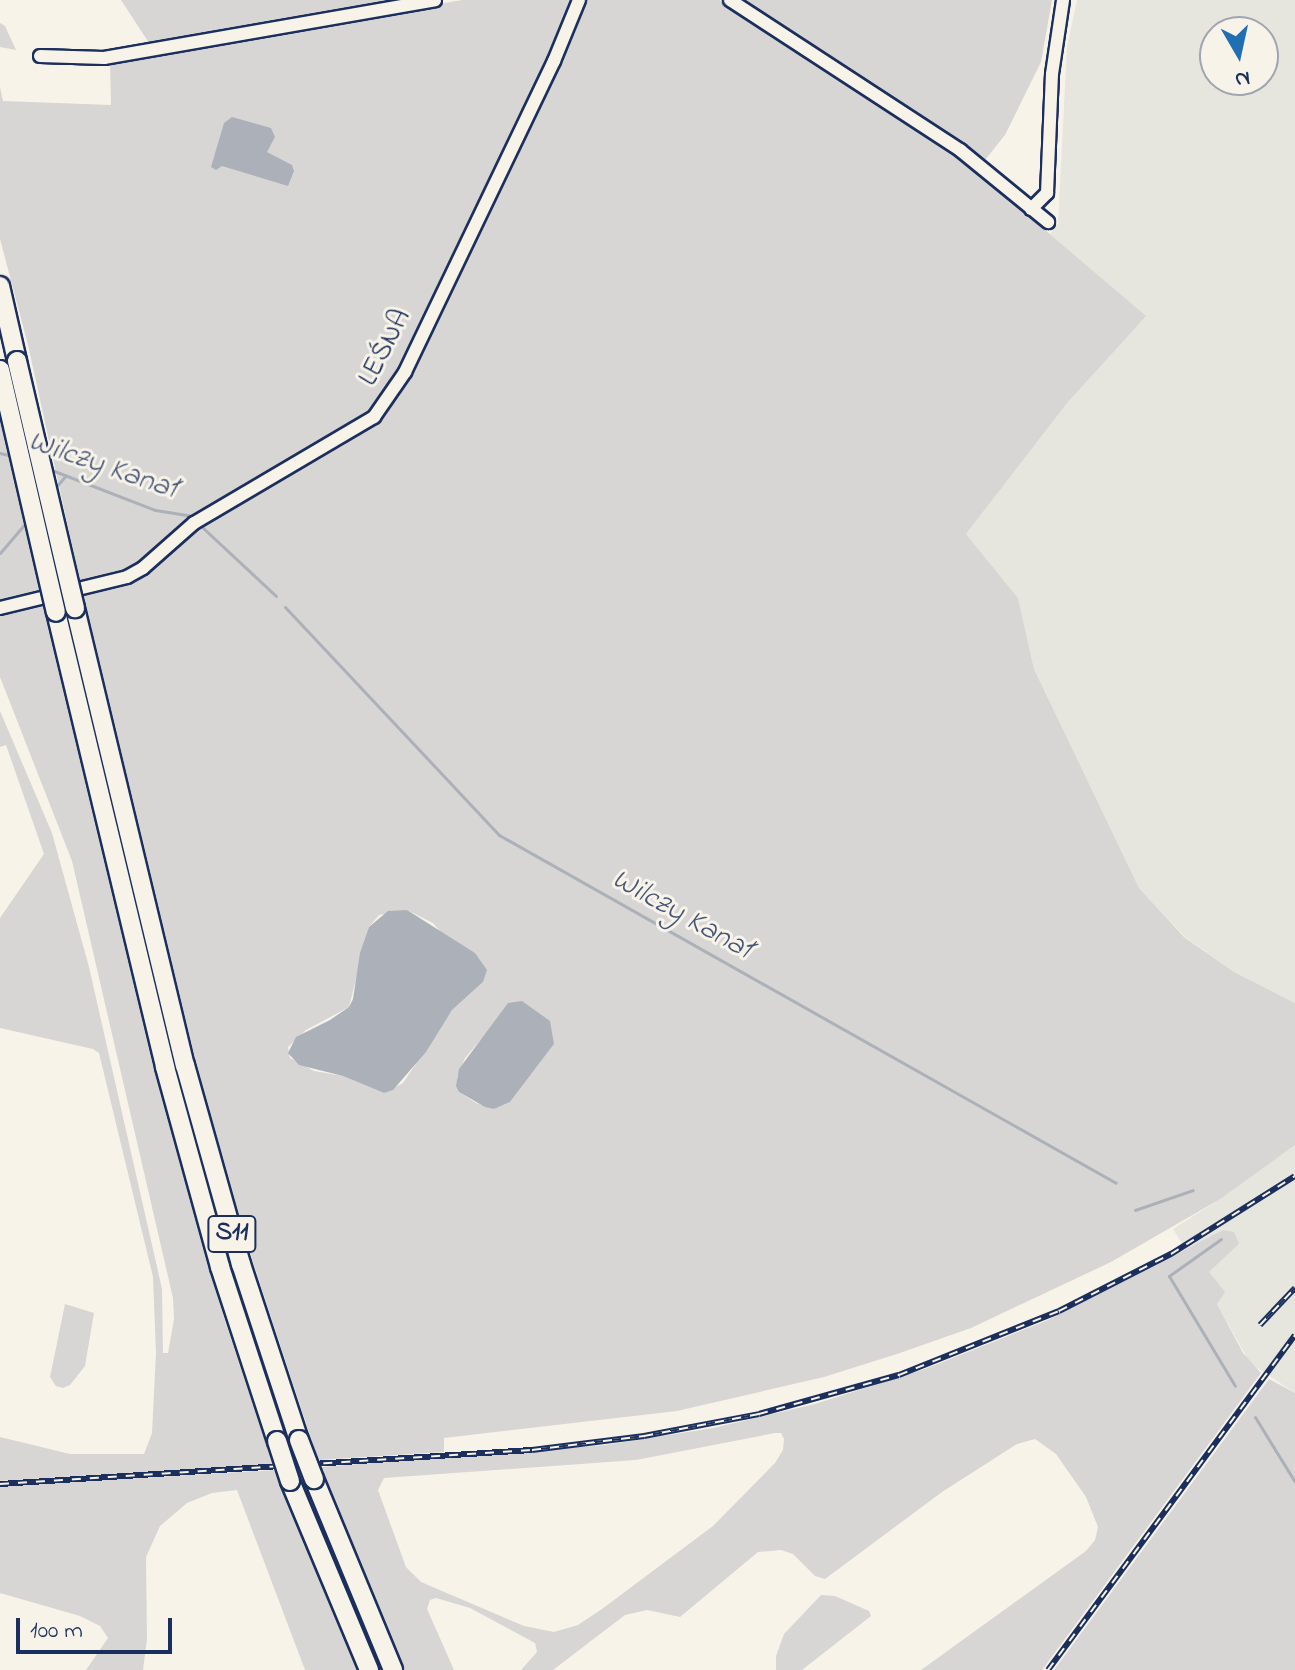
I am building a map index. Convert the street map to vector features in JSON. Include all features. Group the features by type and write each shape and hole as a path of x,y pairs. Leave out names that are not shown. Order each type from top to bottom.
{"highway":[{"name":"S11","path":"0,286 66,610 169,1080 220,1267 290,1481 369,1670"},
{"name":"S11","path":"0,370 241,1264 299,1440 393,1670"}],"street":[{"path":"40,56 104,58 435,0"},
{"name":"LEŚNA","path":"0,608 127,577 143,568 194,523 374,417 405,372 554,61 579,0"},
{"path":"730,0 960,150 1048,222"},
{"path":"1031,209 1047,193 1052,74 1063,0"}],"shaded area":[{"path":"121,0 410,0 151,46"},
{"path":"462,0 574,0 561,36 398,374 373,409 325,443 184,523 131,569 81,586 28,345 0,239 0,87 3,101 111,105 110,61"},
{"path":"586,0 719,0 957,155 1146,316 1068,402 966,534 1018,598 1034,669 1139,888 1184,937 1234,972 1295,1003 1295,1145 1222,1198 1111,1262 971,1328 897,1354 824,1377 677,1411 444,1438 444,1452 318,1460 230,1192 160,923 83,594 142,577 188,535 344,445 383,414","holes":["407,910 433,923 483,982 452,1010 403,1083 384,1093 343,1076 314,1071 290,1058 288,1047 306,1030 349,1007 369,927 379,915","503,1014 554,1044 510,1102 494,1109 476,1103 459,1092 457,1077 465,1058"]},
{"path":"742,0 1052,0 1041,62 1005,135 985,160"},
{"path":"1077,0 1295,0 1295,1003 1234,972 1184,936 1139,888 1034,669 1018,598 966,534 1068,402 1145,316 1050,234 1058,224 1067,47"},
{"path":"0,23 5,26 16,50 0,47"},
{"path":"232,117 271,128 275,137 267,152 292,165 294,171 288,186 222,166 216,170 211,167 224,123"},
{"path":"0,417 41,596 0,604"},
{"path":"43,603 155,1071 224,1318 273,1464 0,1481 0,1437 70,1454 144,1454 152,1433 156,1353 153,1277 99,1053 93,1049 0,1028 0,918 44,854 6,745 0,747 0,711 52,833 89,967 162,1289 163,1353 168,1353 174,1319 173,1298 72,861 0,677 0,613"},
{"path":"407,910 475,953 487,970 483,982 452,1010 426,1052 393,1090 384,1093 343,1076 299,1065 288,1053 296,1037 349,1007 360,953 369,927 388,911"},
{"path":"522,1001 550,1021 554,1044 510,1102 494,1109 485,1107 459,1092 456,1086 459,1069 508,1003"},
{"path":"1295,1145 1295,1393 1250,1363 1217,1304 1209,1272 1239,1244 1223,1230 1186,1250 1173,1229"},
{"path":"1223,1230 1234,1232 1239,1244 1209,1272 1225,1292 1217,1304 1243,1353 1261,1373 1042,1670 921,1670 1086,1551 1095,1540 1098,1527 1086,1497 1056,1454 1035,1439 1017,1444 942,1492 825,1579 815,1576 793,1554 781,1550 758,1552 680,1617 647,1610 625,1615 553,1670 521,1670 537,1652 535,1643 470,1608 436,1598 430,1600 427,1609 454,1670 404,1670 321,1467 605,1445 713,1428 815,1404 925,1369 1048,1320","holes":["781,1433 783,1450 775,1463 713,1526 602,1609 578,1625 554,1632 524,1626 421,1582 406,1567 378,1490 384,1478 636,1460"]},
{"path":"65,1304 94,1313 85,1366 70,1385 63,1388 56,1386 50,1377"},
{"path":"1269,1379 1295,1393 1295,1670 1054,1670"},
{"path":"275,1470 357,1670 305,1670 237,1490 212,1493 187,1503 160,1526 146,1557 147,1639 143,1670 86,1670 108,1638 100,1626 80,1616 0,1593 0,1486"},
{"path":"821,1595 835,1596 869,1611 871,1616 802,1670 776,1670 776,1656 784,1634"}],"waterway":[{"name":"Wilczy Kanał","path":"0,453 12,456"},
{"name":"Wilczy Kanał","path":"49,469 155,510 192,516"},
{"path":"54,489 66,475"},
{"path":"0,553 29,519"},
{"name":"Wilczy Kanał","path":"202,527 276,596"},
{"name":"Wilczy Kanał","path":"285,607 499,835 1116,1183"},
{"name":"Wilczy Kanał","path":"1135,1210 1193,1190"},
{"name":"Wilczy Kanał","path":"1221,1239 1169,1276 1235,1386"},
{"name":"Wilczy Kanał","path":"1255,1417 1295,1482"}],"railway":[{"path":"0,1484 532,1450 644,1436 759,1414 899,1375 1059,1311 1171,1254 1295,1176"},
{"path":"1260,1325 1295,1288"},
{"path":"1048,1670 1295,1335"}]}
